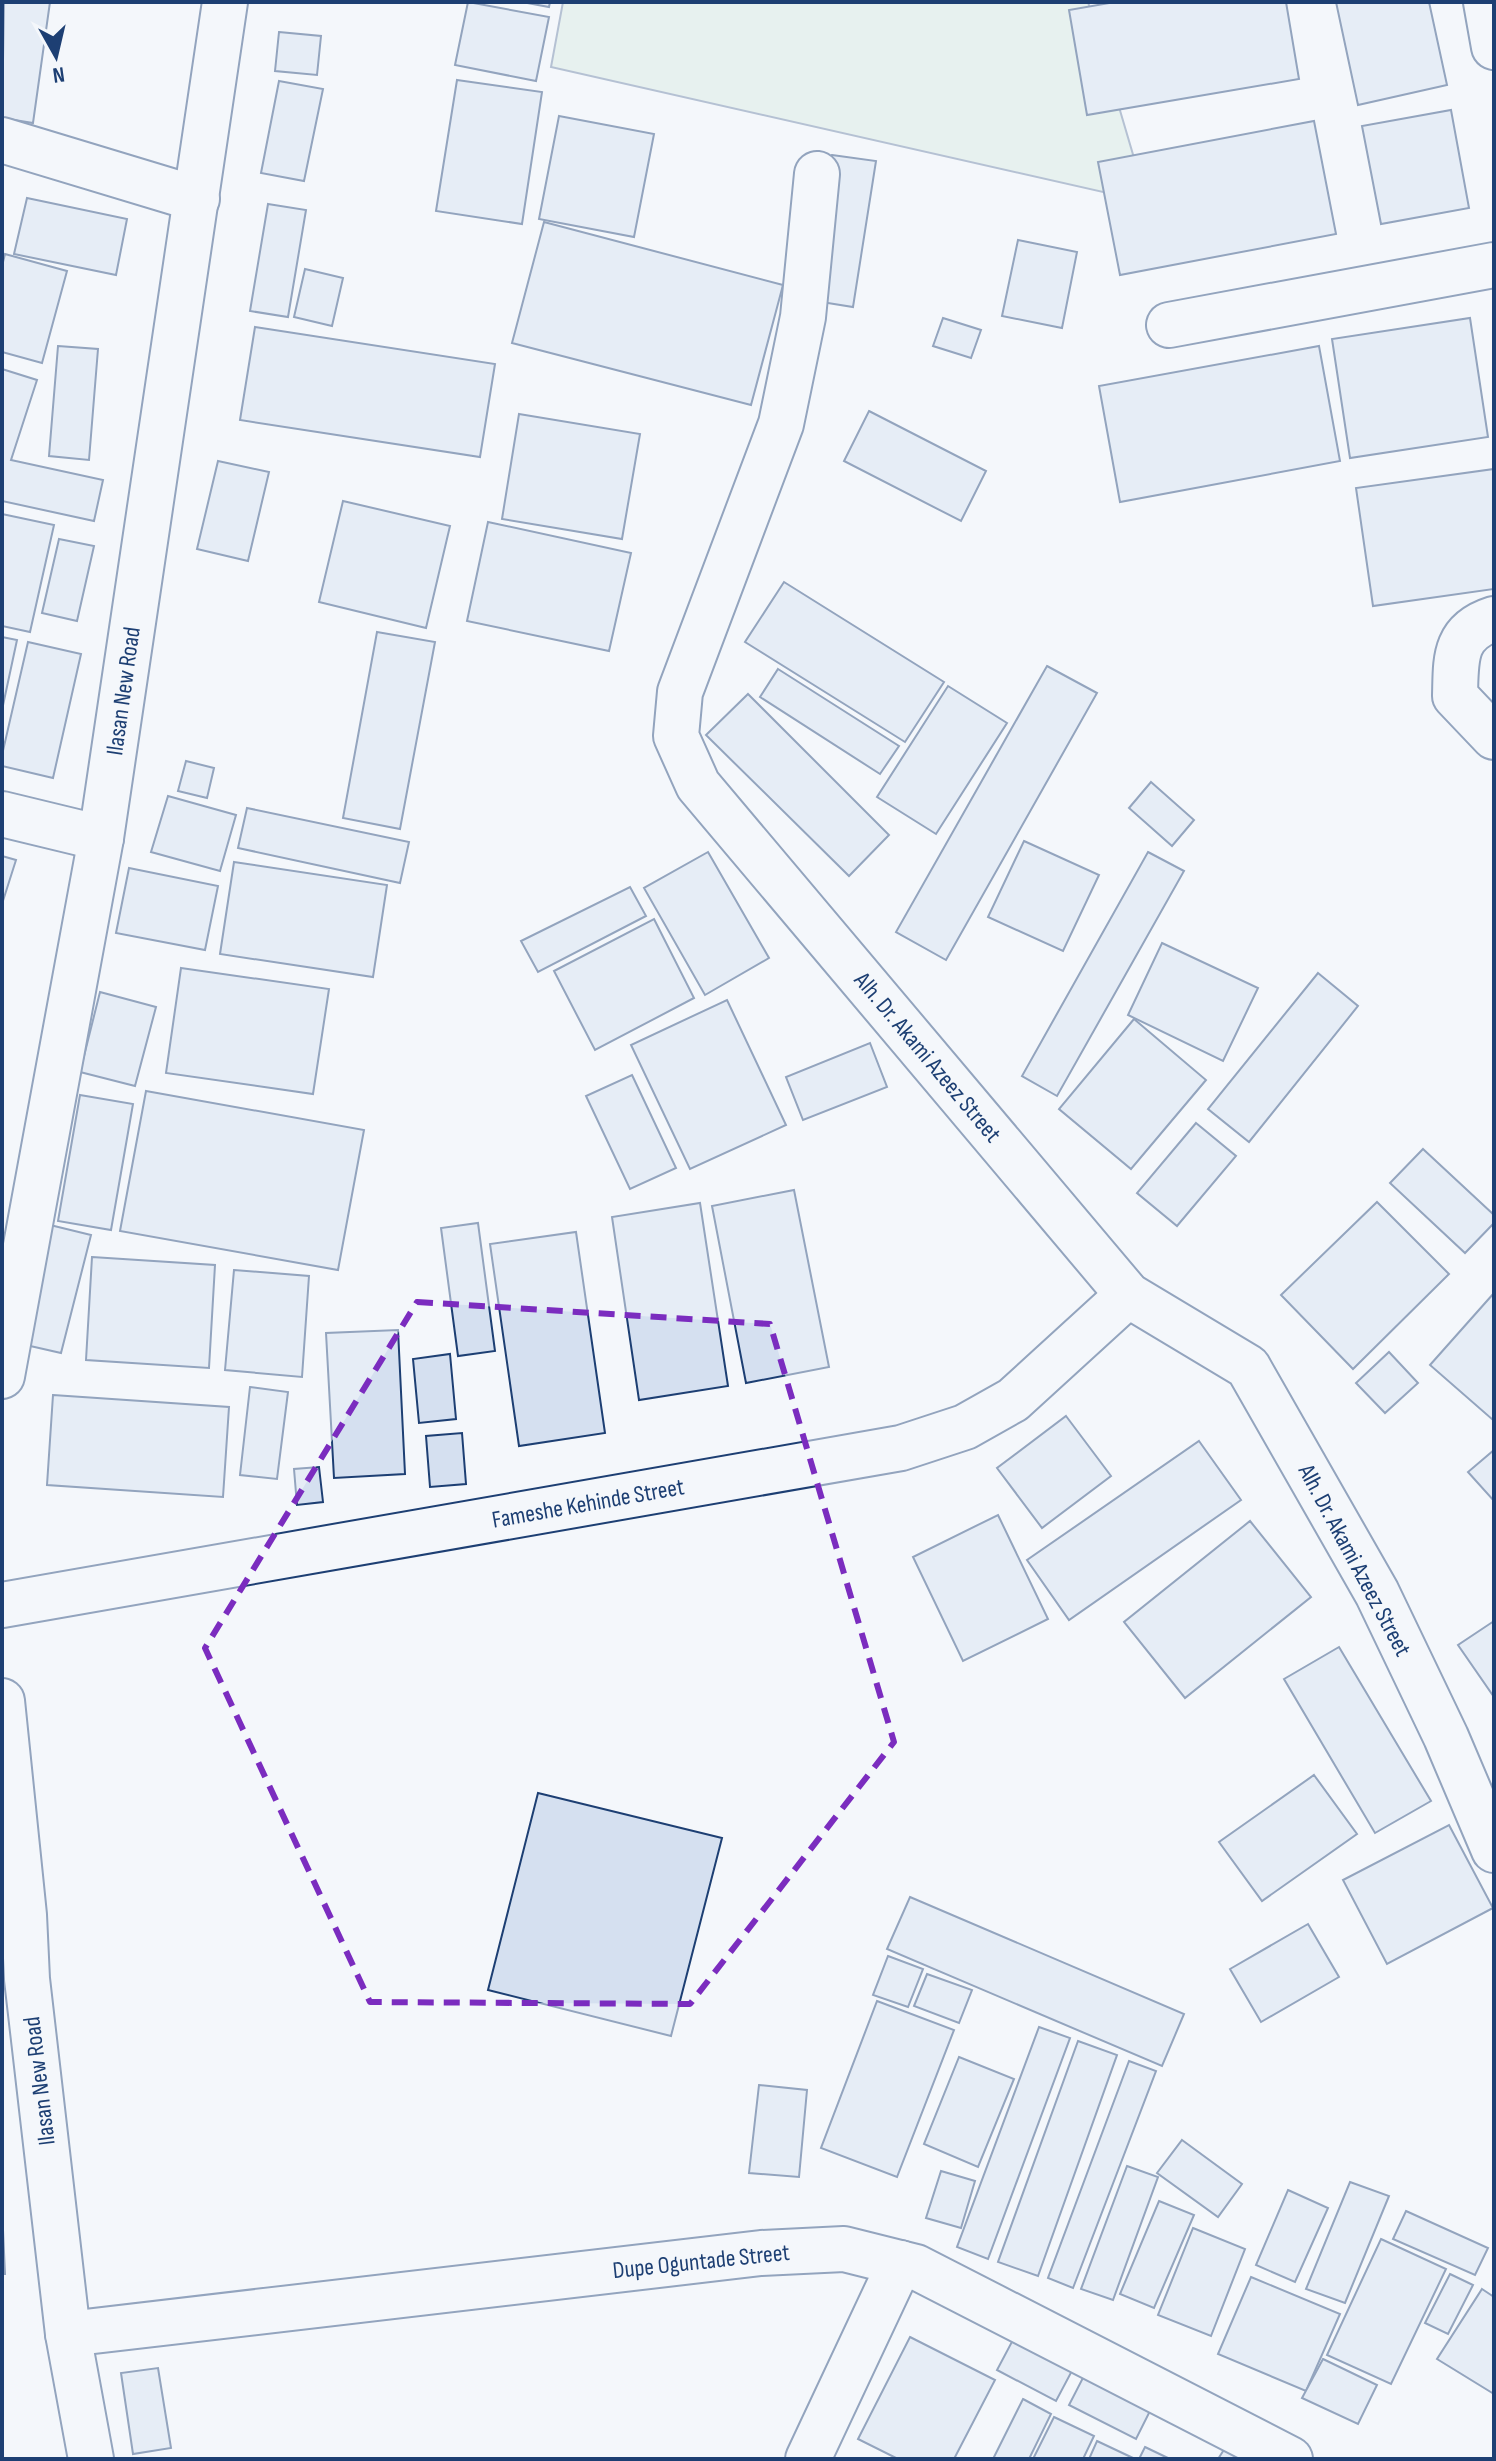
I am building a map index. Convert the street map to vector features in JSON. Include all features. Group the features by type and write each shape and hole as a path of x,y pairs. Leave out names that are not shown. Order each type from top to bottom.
{"street":[{"name":"Ilasan New Road","path":"2,1376 101,838 225,2"},
{"path":"1486,2 1494,47"},
{"path":"2,140 197,199"},
{"name":"Alh. Dr. Akami Azeez Street","path":"817,174 803,317 781,424 680,692 676,736 698,785 1128,1295 1248,1367 1377,1593 1446,1737 1494,1850"},
{"path":"1169,325 1494,265"},
{"path":"1494,619 1480,623 1457,648 1455,696 1494,737"},
{"path":"2,814 101,838"},
{"name":"Fameshe Kehinde Street","path":"2,1605 901,1448 965,1427 1013,1400 1128,1295"},
{"name":"Ilasan New Road","path":"2,1701 24,1915 14,1979 68,2334 91,2459"},
{"name":"Dupe Oguntade Street","path":"68,2334 761,2253 844,2249 916,2267 1290,2459"},
{"path":"808,2459 900,2263"}],"highlighted area":[{"path":"417,1302 770,1324 894,1742 690,2004 370,2002 205,1648"}],"shaded area":[{"path":"563,2 1088,2 1147,202 551,67"}],"building":[{"path":"4,2 50,2 33,123 2,118"},
{"path":"468,2 549,17 536,81 455,65"},
{"path":"522,2 550,2 549,7"},
{"path":"1115,2 1286,2 1299,79 1087,115 1069,10"},
{"path":"1336,2 1429,2 1447,85 1358,105"},
{"path":"279,32 321,36 317,75 275,71"},
{"path":"457,80 542,92 522,224 436,211"},
{"path":"279,81 323,89 304,181 261,173"},
{"path":"1451,110 1469,208 1381,224 1362,126"},
{"path":"559,116 654,134 634,237 539,219"},
{"path":"1314,121 1336,234 1120,275 1098,162"},
{"path":"832,155 876,161 853,307 809,300"},
{"path":"27,198 127,219 116,275 14,254"},
{"path":"268,204 306,210 288,317 250,311"},
{"path":"544,222 783,285 751,405 512,343"},
{"path":"1018,240 1077,252 1062,328 1002,316"},
{"path":"5,254 67,271 42,363 2,352 2,266"},
{"path":"305,269 343,278 332,326 294,317"},
{"path":"943,318 981,330 971,358 933,346"},
{"path":"1470,318 1488,437 1350,458 1332,339"},
{"path":"255,327 495,364 480,457 240,420"},
{"path":"58,346 98,349 89,460 49,456"},
{"path":"1319,346 1340,461 1120,502 1099,386"},
{"path":"2,369 37,380 11,460 103,480 94,521 2,501"},
{"path":"869,411 986,471 961,521 844,461"},
{"path":"519,414 640,434 622,539 502,519"},
{"path":"218,461 269,472 248,561 197,549"},
{"path":"1494,469 1494,589 1373,606 1356,488"},
{"path":"343,501 450,526 426,628 319,602"},
{"path":"2,514 54,525 30,632 2,626"},
{"path":"488,522 631,553 609,651 467,621"},
{"path":"59,539 94,546 77,621 42,613"},
{"path":"784,582 944,682 905,742 745,642"},
{"path":"377,632 435,642 400,829 343,818"},
{"path":"2,637 17,640 2,710"},
{"path":"28,642 81,654 53,778 2,766"},
{"path":"1047,666 1097,693 946,960 896,932"},
{"path":"778,669 899,746 880,774 760,697"},
{"path":"948,686 1007,723 936,834 877,797"},
{"path":"748,694 889,835 849,876 706,735"},
{"path":"186,761 214,768 207,798 178,791"},
{"path":"1151,782 1194,820 1172,846 1129,808"},
{"path":"168,796 236,815 220,871 151,852"},
{"path":"247,808 409,842 400,883 238,848"},
{"path":"1024,841 1099,875 1063,951 988,917"},
{"path":"708,852 769,958 705,995 644,888"},
{"path":"1148,852 1184,871 1057,1096 1022,1076"},
{"path":"2,856 16,860 2,904"},
{"path":"234,862 387,885 373,977 220,954"},
{"path":"129,868 218,886 205,950 116,933"},
{"path":"630,887 646,916 538,972 521,941"},
{"path":"654,919 694,998 595,1050 554,971"},
{"path":"1162,943 1258,988 1223,1061 1128,1015"},
{"path":"181,968 329,989 313,1094 166,1073"},
{"path":"1318,973 1358,1006 1249,1142 1208,1109"},
{"path":"100,992 156,1007 135,1086 80,1072"},
{"path":"727,1000 786,1125 690,1169 631,1045"},
{"path":"1134,1019 1206,1080 1131,1169 1059,1109"},
{"path":"870,1043 887,1087 803,1120 786,1077"},
{"path":"632,1075 676,1168 630,1189 586,1096"},
{"path":"146,1091 364,1130 338,1270 120,1231"},
{"path":"80,1095 133,1104 111,1230 58,1221"},
{"path":"1196,1123 1236,1156 1177,1226 1137,1193"},
{"path":"1423,1149 1494,1215 1494,1223 1465,1253 1390,1183"},
{"path":"794,1190 829,1367 746,1383 712,1206"},
{"path":"1377,1202 1449,1274 1353,1369 1281,1295"},
{"path":"700,1203 728,1386 639,1400 612,1217"},
{"path":"478,1223 495,1351 458,1356 441,1228"},
{"path":"46,1224 91,1235 61,1353 17,1343"},
{"path":"576,1232 605,1433 519,1446 490,1244"},
{"path":"92,1257 215,1265 209,1368 86,1360"},
{"path":"234,1270 309,1276 302,1377 225,1370"},
{"path":"1494,1293 1494,1419 1493,1420 1430,1365"},
{"path":"398,1330 405,1474 334,1478 326,1333"},
{"path":"1389,1352 1418,1383 1385,1413 1356,1383"},
{"path":"450,1354 456,1419 419,1423 413,1359"},
{"path":"250,1387 288,1392 277,1479 240,1475"},
{"path":"53,1395 229,1407 223,1497 47,1485"},
{"path":"1066,1416 1111,1476 1042,1528 997,1468"},
{"path":"462,1433 466,1484 430,1487 426,1436"},
{"path":"1199,1441 1241,1500 1069,1620 1027,1560"},
{"path":"1494,1450 1494,1501 1468,1472"},
{"path":"319,1467 323,1502 297,1505 294,1469"},
{"path":"998,1515 1048,1619 963,1661 913,1557"},
{"path":"1250,1521 1311,1597 1185,1698 1124,1622"},
{"path":"1494,1621 1494,1697 1458,1645"},
{"path":"1339,1647 1431,1801 1375,1833 1284,1679"},
{"path":"1314,1775 1357,1834 1262,1901 1219,1842"},
{"path":"538,1793 722,1838 671,2036 488,1990"},
{"path":"1449,1825 1493,1908 1387,1964 1343,1880"},
{"path":"910,1897 1184,2014 1162,2066 887,1949"},
{"path":"1308,1924 1339,1977 1261,2022 1230,1969"},
{"path":"888,1956 923,1969 908,2007 873,1995"},
{"path":"927,1974 972,1990 959,2023 914,2006"},
{"path":"877,2001 954,2030 897,2177 821,2148"},
{"path":"1039,2027 1070,2038 988,2259 957,2247"},
{"path":"1078,2041 1117,2055 1038,2276 998,2262"},
{"path":"959,2057 1014,2079 978,2167 924,2144"},
{"path":"1129,2061 1156,2071 1073,2288 1048,2278"},
{"path":"759,2085 807,2090 799,2177 749,2173"},
{"path":"1182,2140 1242,2184 1218,2217 1157,2173"},
{"path":"1127,2166 1158,2177 1113,2300 1081,2289"},
{"path":"941,2171 975,2181 961,2228 926,2218"},
{"path":"1350,2182 1389,2196 1345,2303 1306,2289"},
{"path":"1288,2190 1328,2208 1295,2282 1256,2265"},
{"path":"1159,2201 1194,2215 1154,2308 1120,2294"},
{"path":"2,2208 5,2274 2,2274"},
{"path":"1406,2211 1488,2248 1475,2275 1393,2239"},
{"path":"1193,2228 1245,2249 1211,2336 1158,2315"},
{"path":"1381,2239 1446,2269 1391,2384 1327,2355"},
{"path":"1450,2274 1473,2285 1448,2334 1425,2323"},
{"path":"1251,2277 1340,2314 1306,2391 1218,2354"},
{"path":"1482,2289 1494,2297 1494,2394 1437,2359"},
{"path":"1015,2336 1074,2367 1056,2401 997,2370"},
{"path":"910,2337 995,2380 954,2459 898,2459 858,2439"},
{"path":"1323,2359 1377,2385 1358,2424 1302,2398"},
{"path":"158,2368 171,2448 133,2454 121,2373"},
{"path":"1087,2370 1154,2403 1136,2439 1069,2405"},
{"path":"1023,2399 1051,2414 1029,2459 993,2459"},
{"path":"1054,2417 1094,2436 1083,2459 1033,2459"},
{"path":"1097,2441 1133,2458 1133,2459 1089,2459"},
{"path":"1227,2445 1251,2459 1218,2459"},
{"path":"1145,2447 1170,2459 1139,2459"}]}
